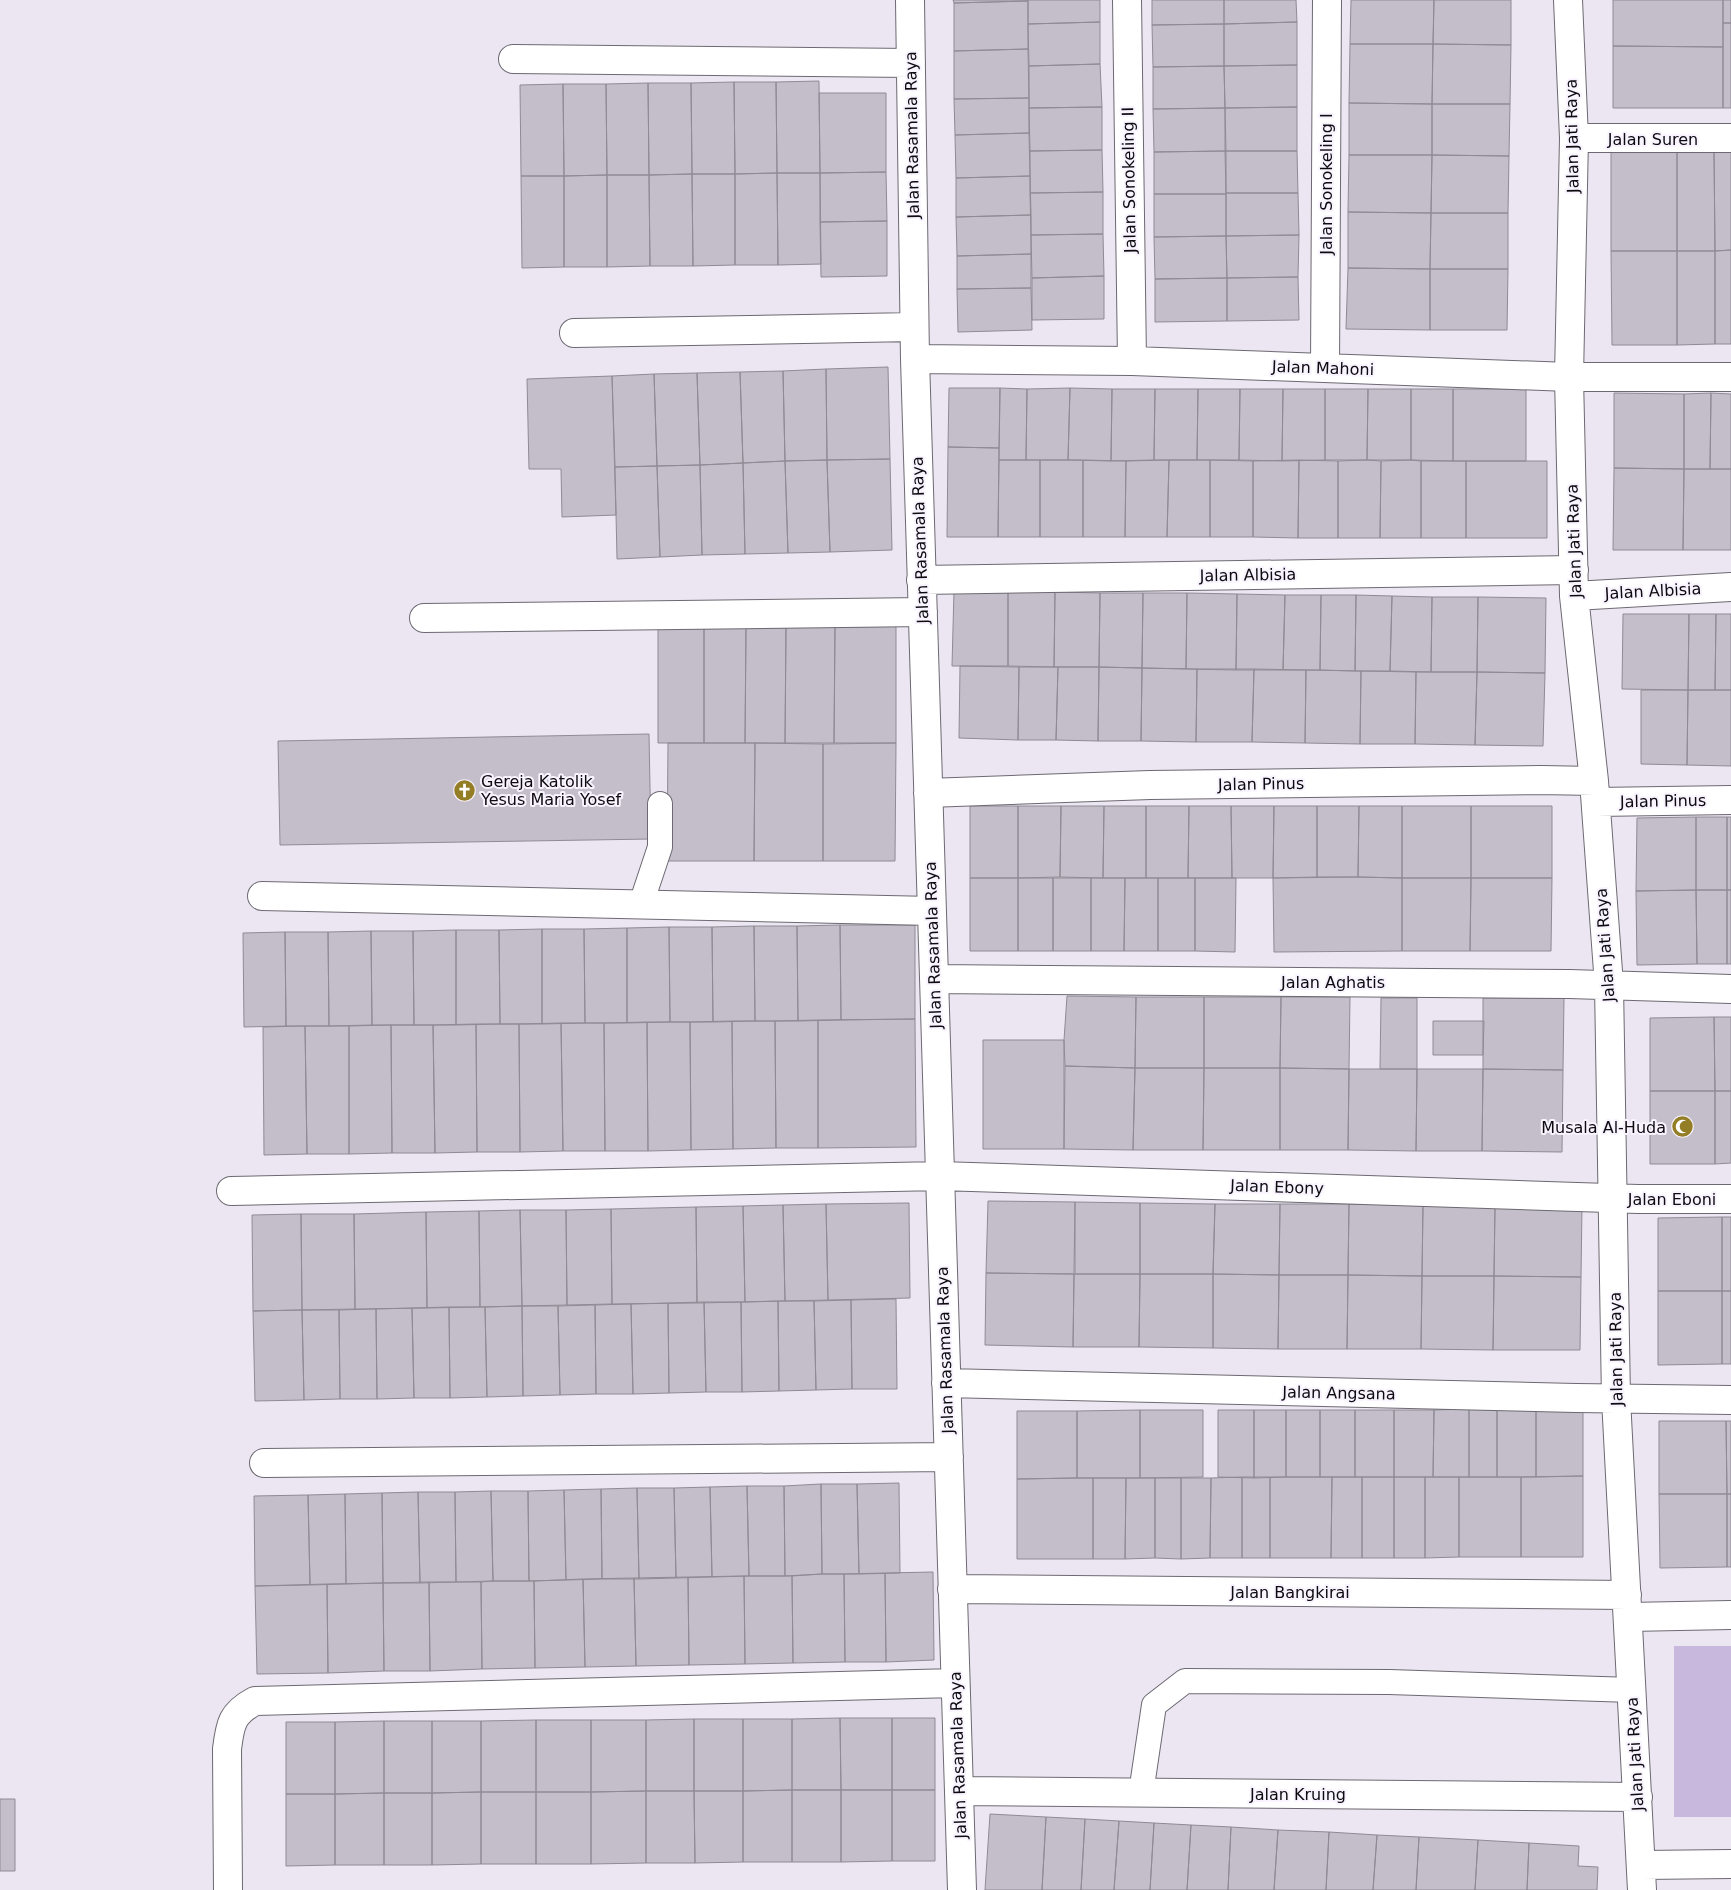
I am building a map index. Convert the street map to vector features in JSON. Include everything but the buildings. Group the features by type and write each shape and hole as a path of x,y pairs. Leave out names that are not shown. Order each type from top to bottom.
{"street":[{"name":"Jalan Rasamala Raya","path":"910,0 914,327 962,1890"},
{"name":"Jalan Sonokeling II","path":"1126,0 1132,361"},
{"name":"Jalan Sonokeling I","path":"1325,368 1327,0"},
{"name":"Jalan Jati Raya","path":"1568,0 1574,138 1569,377 1574,583 1595,792 1609,985 1616,1399 1642,1878"},
{"path":"513,59 911,63"},
{"name":"Jalan Suren","path":"1574,138 1731,138"},
{"path":"574,333 914,327"},
{"name":"Jalan Mahoni","path":"915,359 1132,361 1569,377 1731,376"},
{"name":"Jalan Albisia","path":"922,580 1574,583 1731,586"},
{"path":"424,618 923,612"},
{"name":"Jalan Pinus","path":"928,793 1150,785 1541,780 1595,792 1731,800"},
{"path":"262,896 932,911"},
{"name":"Jalan Aghatis","path":"934,979 1609,985 1731,989"},
{"name":"Jalan Ebony","path":"231,1191 940,1176 1614,1198"},
{"name":"Jalan Eboni","path":"1614,1198 1731,1199"},
{"name":"Jalan Angsana","path":"946,1384 1731,1400"},
{"path":"264,1463 949,1457"},
{"name":"Jalan Bangkirai","path":"952,1589 1628,1606 1731,1615"},
{"path":"228,1890 227,1748 230,1729 235,1716 243,1707 255,1701 956,1683"},
{"name":"Jalan Kruing","path":"959,1791 1638,1796"},
{"path":"1642,1878 1731,1864"}],"lane":[{"path":"641,904 660,847 660,804"},
{"path":"1141,1793 1154,1705 1185,1681 1390,1682 1632,1690"}],"shaded area":[{"path":"1674,1646 1731,1646 1731,1817 1674,1817"}],"place":[{"name":"Gereja Katolik Yesus Maria Yosef","path":"465,790"},
{"name":"Musala Al-Huda","path":"1682,1127"}]}
